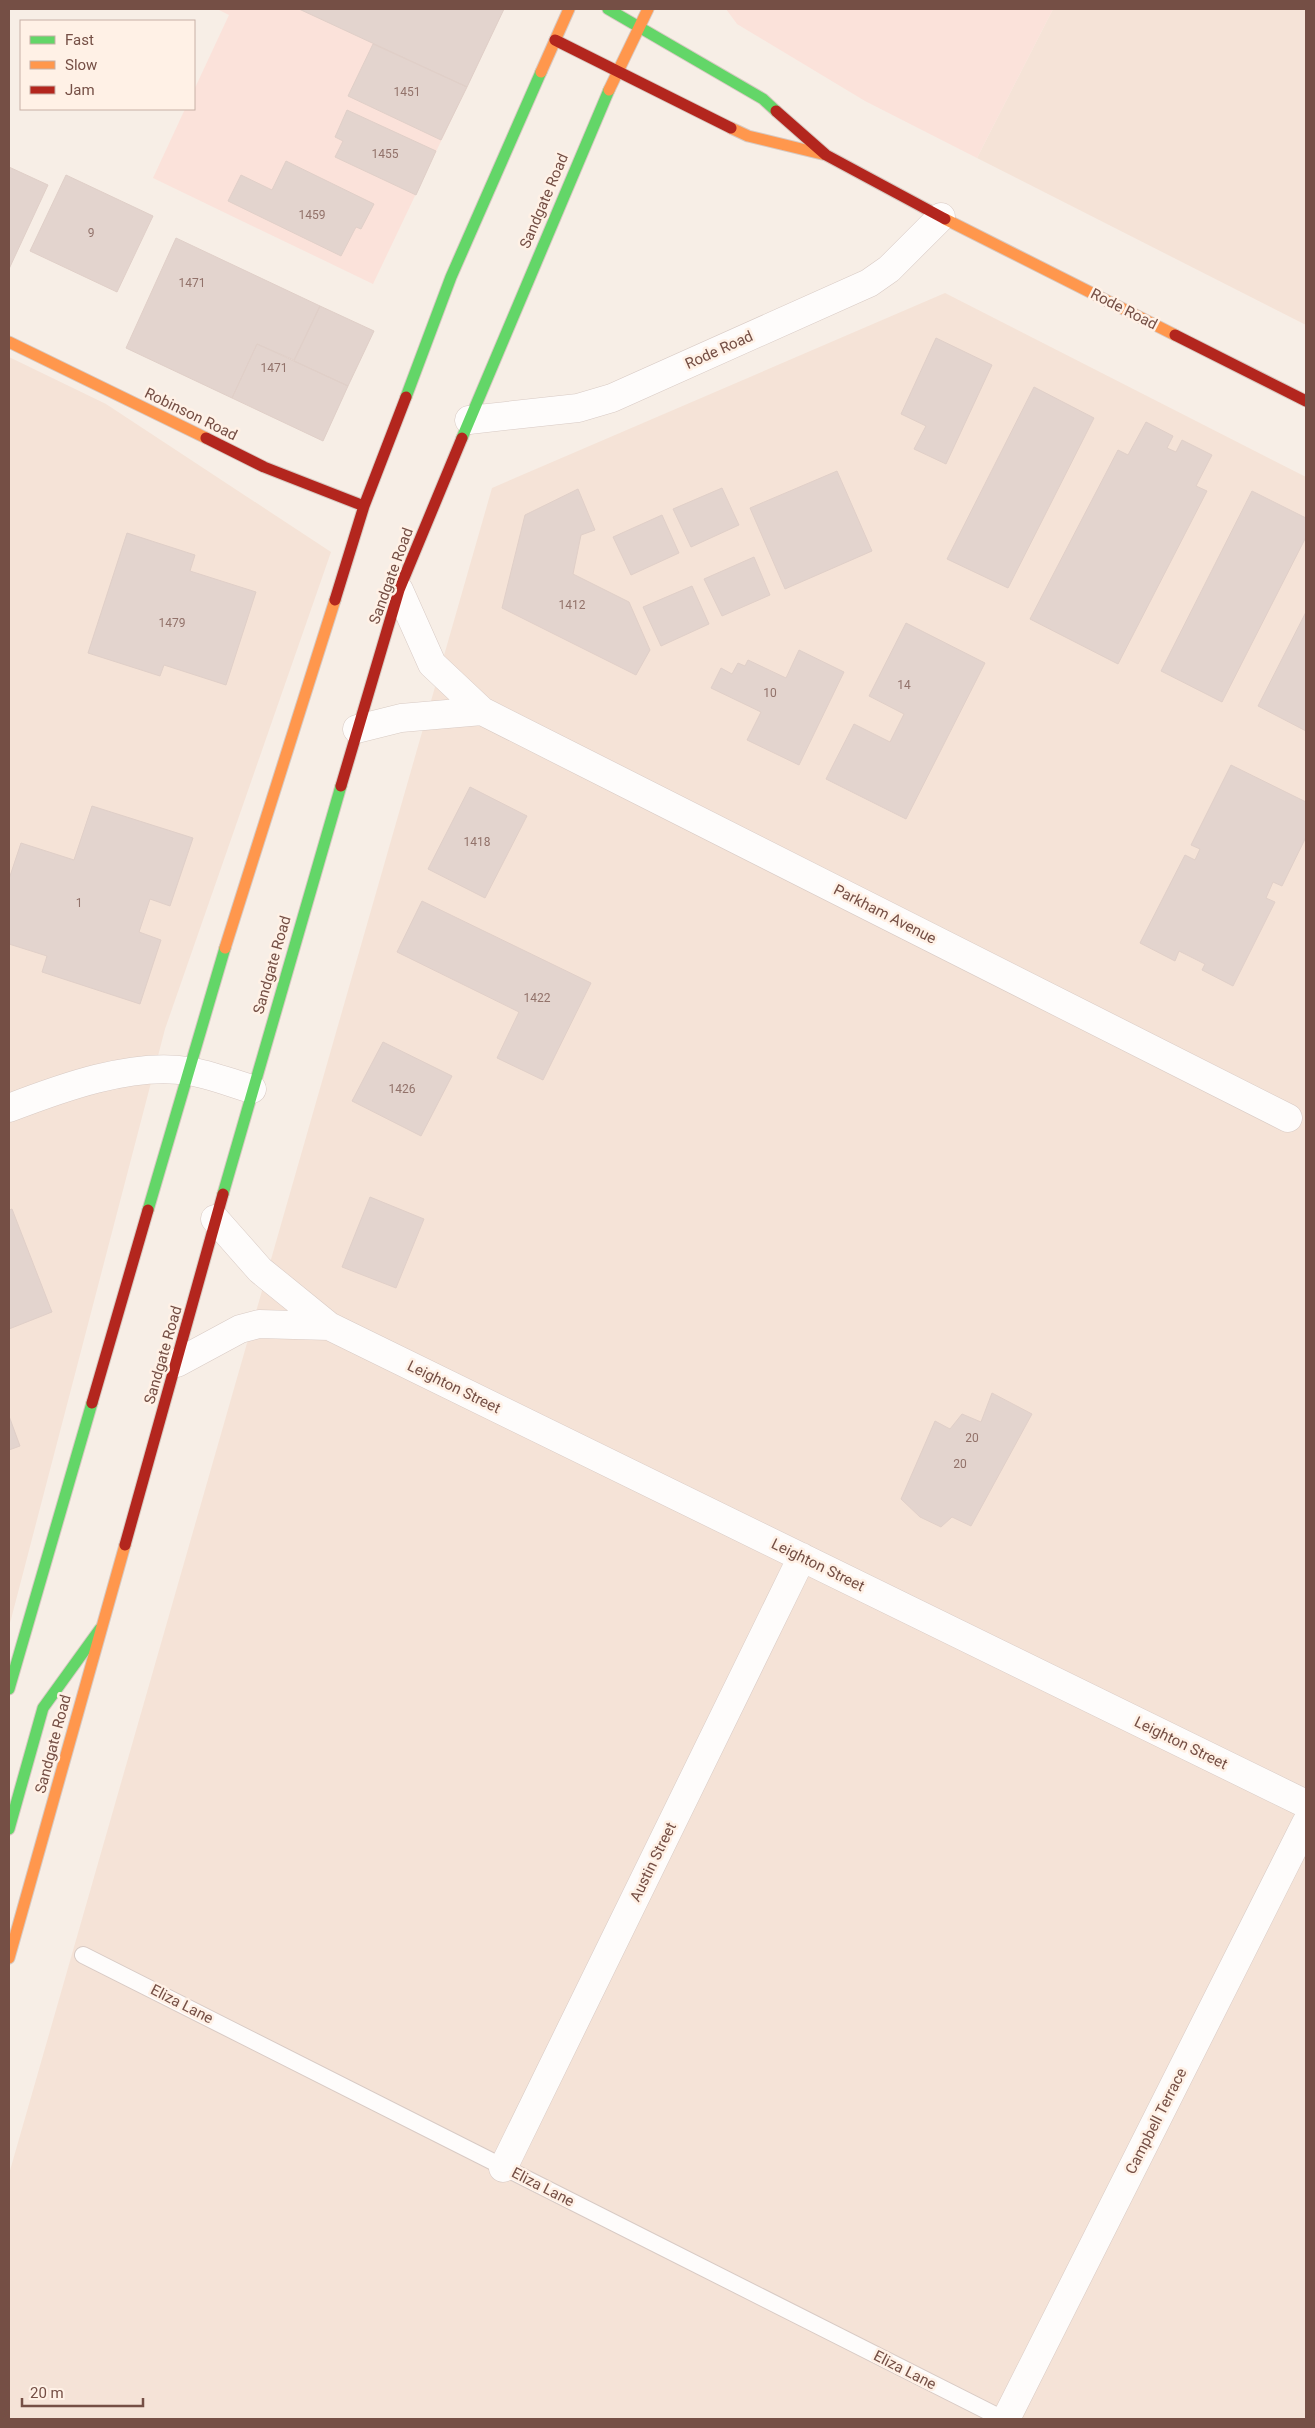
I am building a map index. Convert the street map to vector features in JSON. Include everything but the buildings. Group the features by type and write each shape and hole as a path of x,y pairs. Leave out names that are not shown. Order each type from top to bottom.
{"main road":[{"path":"9,1689 188,1071 364,506 451,277 569,9"},
{"name":"Rode Road","path":"608,9 763,99 826,155 941,217 1306,401"},
{"name":"Sandgate Road","path":"9,1958 177,1363 252,1089 399,590 594,122 648,9"},
{"name":"Rode Road","path":"555,40 748,136 826,155"},
{"name":"Robinson Road","path":"9,342 264,467 364,506"},
{"path":"9,1829 44,1708 101,1628"}],"street":[{"name":"Rode Road","path":"469,420 578,408 612,398 869,282 889,269 941,217"},
{"name":"Parkham Avenue","path":"399,590 432,664 482,711 1288,1118"},
{"path":"357,729 401,718 482,711"},
{"path":"9,1108 121,1073 188,1071 252,1089"},
{"name":"Leighton Street","path":"215,1220 260,1270 329,1326 1306,1804"},
{"name":"Leighton Street","path":"177,1363 240,1329 259,1324 329,1326"},
{"name":"Austin Street","path":"503,2168 802,1557"},
{"name":"Campbell Terrace","path":"1004,2419 1306,1822"}],"lane":[{"name":"Eliza Lane","path":"83,1954 503,2168 1004,2419"}],"shaded area":[{"path":"217,9 504,9 373,284 153,178 185,110 195,110 195,88 229,15"},
{"path":"726,9 1053,9 977,158 865,101 737,24"},
{"path":"1053,9 1306,9 1306,325 977,158"},
{"path":"945,293 1306,477 1306,2419 9,2419 9,2174 492,488"},
{"path":"9,357 106,404 331,552 165,1029 9,1627"}],"traffic: fast":[{"path":"608,9 763,99 776,111"},
{"path":"406,397 451,277 541,72"},
{"path":"462,438 609,90"},
{"path":"223,1194 341,786"},
{"path":"148,1210 225,948"},
{"path":"9,1689 92,1403"},
{"path":"9,1829 43,1708 100,1629"}],"traffic: slow":[{"path":"541,72 569,9"},
{"path":"609,90 648,9"},
{"path":"731,128 748,136 822,154"},
{"path":"945,219 1175,335"},
{"path":"9,342 206,438"},
{"path":"225,948 335,600"},
{"path":"9,1958 125,1545"}],"traffic: jam":[{"path":"555,40 731,128"},
{"path":"776,111 826,155 945,219"},
{"path":"1175,335 1306,401"},
{"path":"335,600 364,506 406,397"},
{"path":"206,438 264,467 364,506"},
{"path":"341,786 399,590 462,438"},
{"path":"125,1545 223,1194"},
{"path":"92,1403 148,1210"}]}
